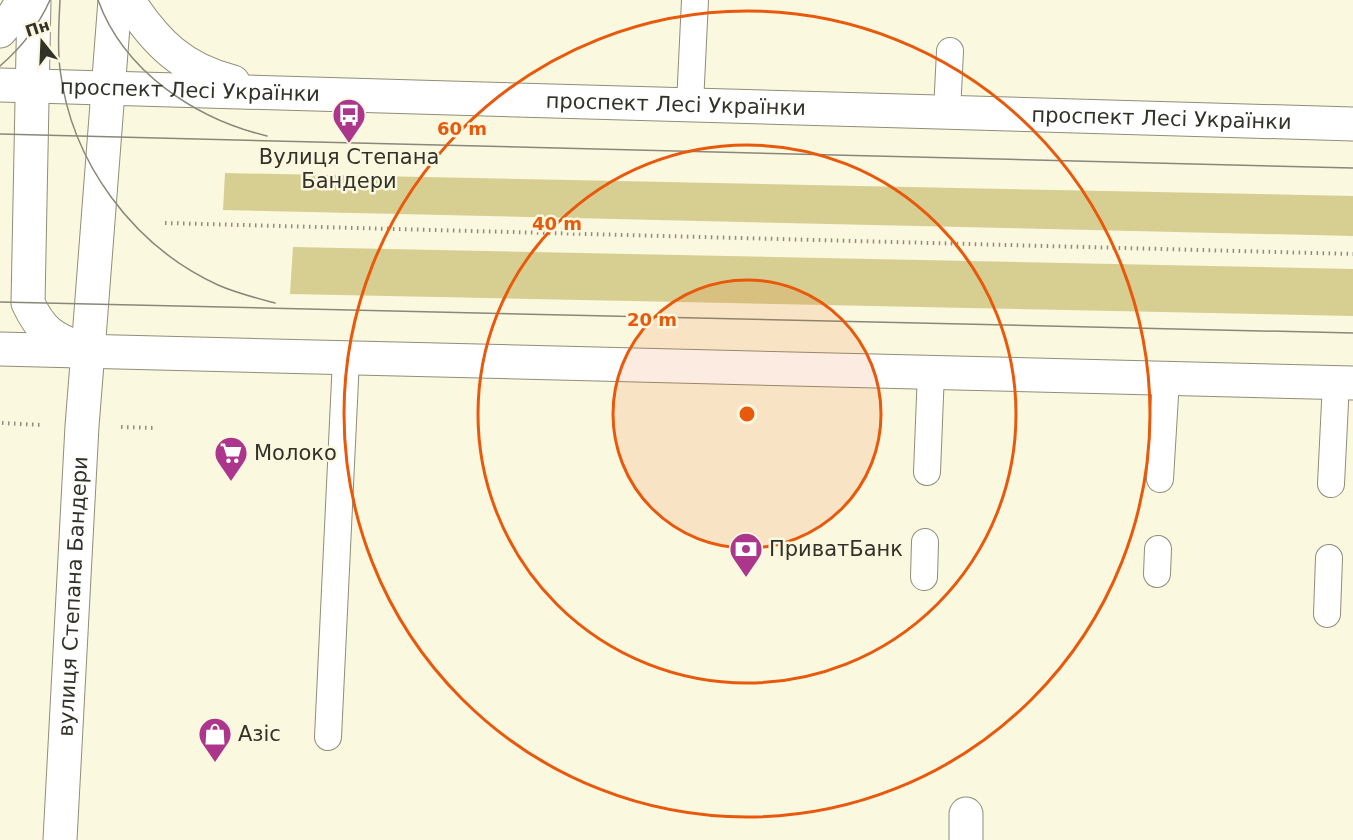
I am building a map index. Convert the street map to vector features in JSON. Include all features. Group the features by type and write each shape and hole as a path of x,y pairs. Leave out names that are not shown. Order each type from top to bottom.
{"main road":[{"path":"0,31 14,15 22,0"},
{"path":"34,0 16,85 28,303 37,323 59,341 88,351"},
{"name":"вулиця Степана Бандери","path":"60,840 82,426 115,0"},
{"path":"128,0 147,28 191,67 218,78 285,93"},
{"name":"проспект Лесі Українки","path":"16,85 1353,124"},
{"path":"0,349 1345,382"}],"lane":[{"path":"690,104 695,0"},
{"path":"947,112 950,51"},
{"path":"328,737 346,359"},
{"path":"927,472 931,372"},
{"path":"1160,479 1166,379"},
{"path":"1331,484 1345,382"},
{"path":"924,578 925,542"},
{"path":"1157,574 1158,549"},
{"path":"1327,614 1329,558"}],"path":[{"path":"165,223 1353,254"}],"shaded area":[{"path":"225,173 1353,196 1353,236 223,210"},
{"path":"293,247 1353,269 1353,316 290,294"}],"tram line":[{"path":"0,66 29,36 50,0"},
{"path":"60,0 59,60 66,103 77,136 92,168 111,197 159,248 187,268 225,288 275,303"},
{"path":"98,0 110,26 125,49 166,89 214,118 267,136"},
{"path":"0,134 1353,168"},
{"path":"0,302 1353,333"}],"place":[{"name":"Вулиця Степана Бандери","path":"349,144"},
{"name":"Молоко","path":"231,482"},
{"name":"ПриватБанк","path":"746,578"},
{"name":"Азіс","path":"215,763"}]}
